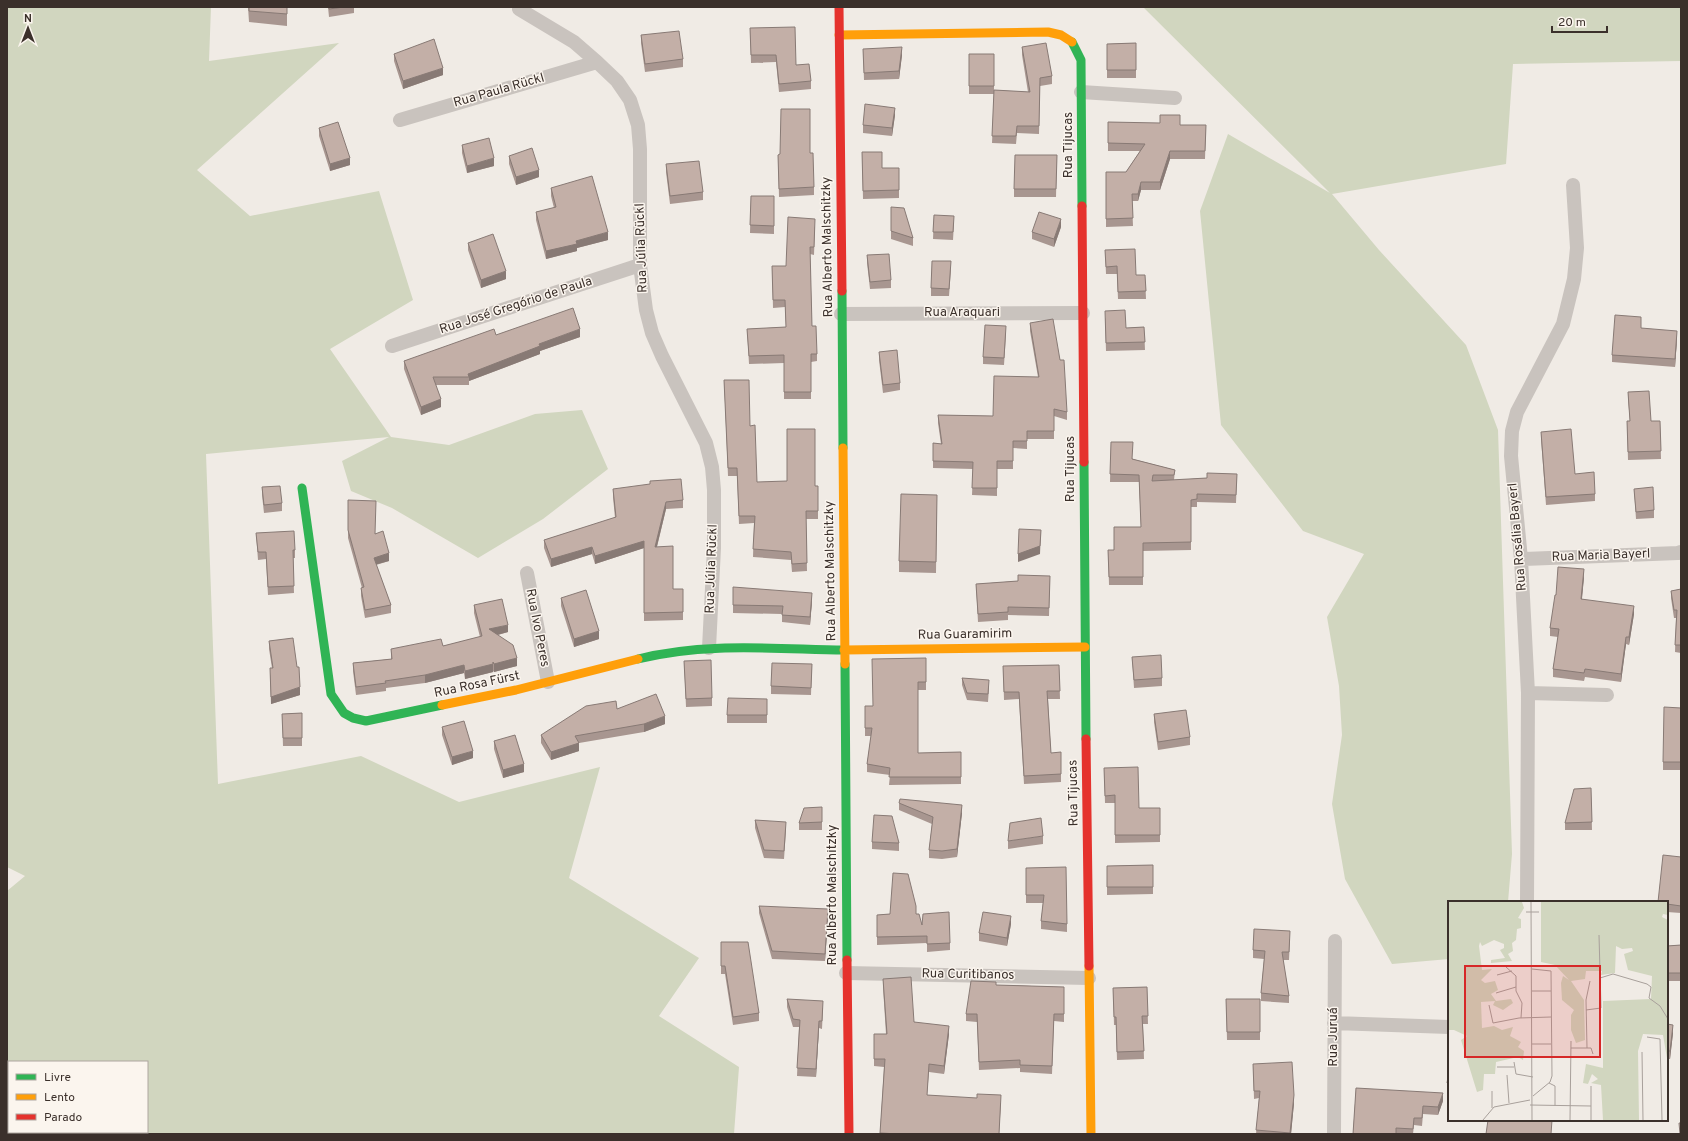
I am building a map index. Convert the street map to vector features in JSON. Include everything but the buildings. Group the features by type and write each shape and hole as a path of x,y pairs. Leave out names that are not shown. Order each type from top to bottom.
{"street":[{"name":"Rua Alberto Malschitzky","path":"839,7 845,650 846,973 849,1134"},
{"name":"Rua Júlia Rückl","path":"519,9 574,42 617,81 630,100 638,125 640,149 640,265 646,310 652,333 662,356 706,443 712,467 714,490 714,548 709,648"},
{"name":"Rua Tijucas","path":"839,35 1048,32 1060,34 1069,39 1078,48 1082,60 1085,647 1091,1134"},
{"name":"Rua Paula Rückl","path":"400,120 597,62"},
{"path":"1082,92 1175,98"},
{"name":"Rua Rosália Bayerl","path":"1527,901 1528,693 1521,559 1511,456 1512,431 1517,412 1563,324 1574,279 1578,248 1573,185"},
{"name":"Rua José Gregório de Paula","path":"392,346 640,265"},
{"name":"Rua Araquari","path":"841,314 1083,313"},
{"name":"Rua Rosa Fürst","path":"302,488 331,694 339,709 350,718 366,721 516,690 657,654 709,648 845,650"},
{"name":"Rua Maria Bayerl","path":"1521,559 1681,552"},
{"name":"Rua Ivo Peres","path":"527,573 548,682"},
{"name":"Rua Guaramirim","path":"845,650 1085,647"},
{"path":"1528,693 1607,695"},
{"name":"Rua Juruá","path":"1334,1134 1335,941"},
{"name":"Rua Curitibanos","path":"846,973 1089,978"},
{"path":"1334,1023 1448,1027"}],"green space":[{"path":"7,7 211,7 209,61 339,43 197,170 250,216 379,191 413,300 330,349 391,437 449,445 535,414 582,410 608,469 543,519 478,558 392,508 351,491 342,461 389,437 206,454 218,784 361,756 459,802 600,767 569,878 699,958 659,1016 739,1067 734,1134 7,1134 7,891 25,876 7,867"},
{"path":"1143,7 1681,7 1681,61 1513,64 1506,164 1332,194 1379,250 1466,345 1498,430 1512,854 1508,901 1448,901 1448,959 1392,964 1345,879 1332,804 1342,735 1339,686 1327,617 1364,554 1303,531 1221,425 1200,211 1228,134 1330,193"}],"traffic: fast":[{"path":"1072,42 1081,60 1082,206"},
{"path":"842,291 843,448"},
{"path":"1084,462 1086,739"},
{"path":"302,488 331,694 344,713 353,718 366,721 442,705"},
{"path":"638,659 689,650 714,648 844,650"},
{"path":"845,664 847,960"}],"traffic: slow":[{"path":"839,35 1048,32 1061,35 1072,42"},
{"path":"843,448 845,664"},
{"path":"844,650 1085,647"},
{"path":"442,705 516,690 638,659"},
{"path":"1089,966 1091,1134"}],"traffic: jam":[{"path":"839,7 842,291"},
{"path":"1082,206 1084,462"},
{"path":"1086,739 1089,966"},
{"path":"847,960 849,1134"}]}
